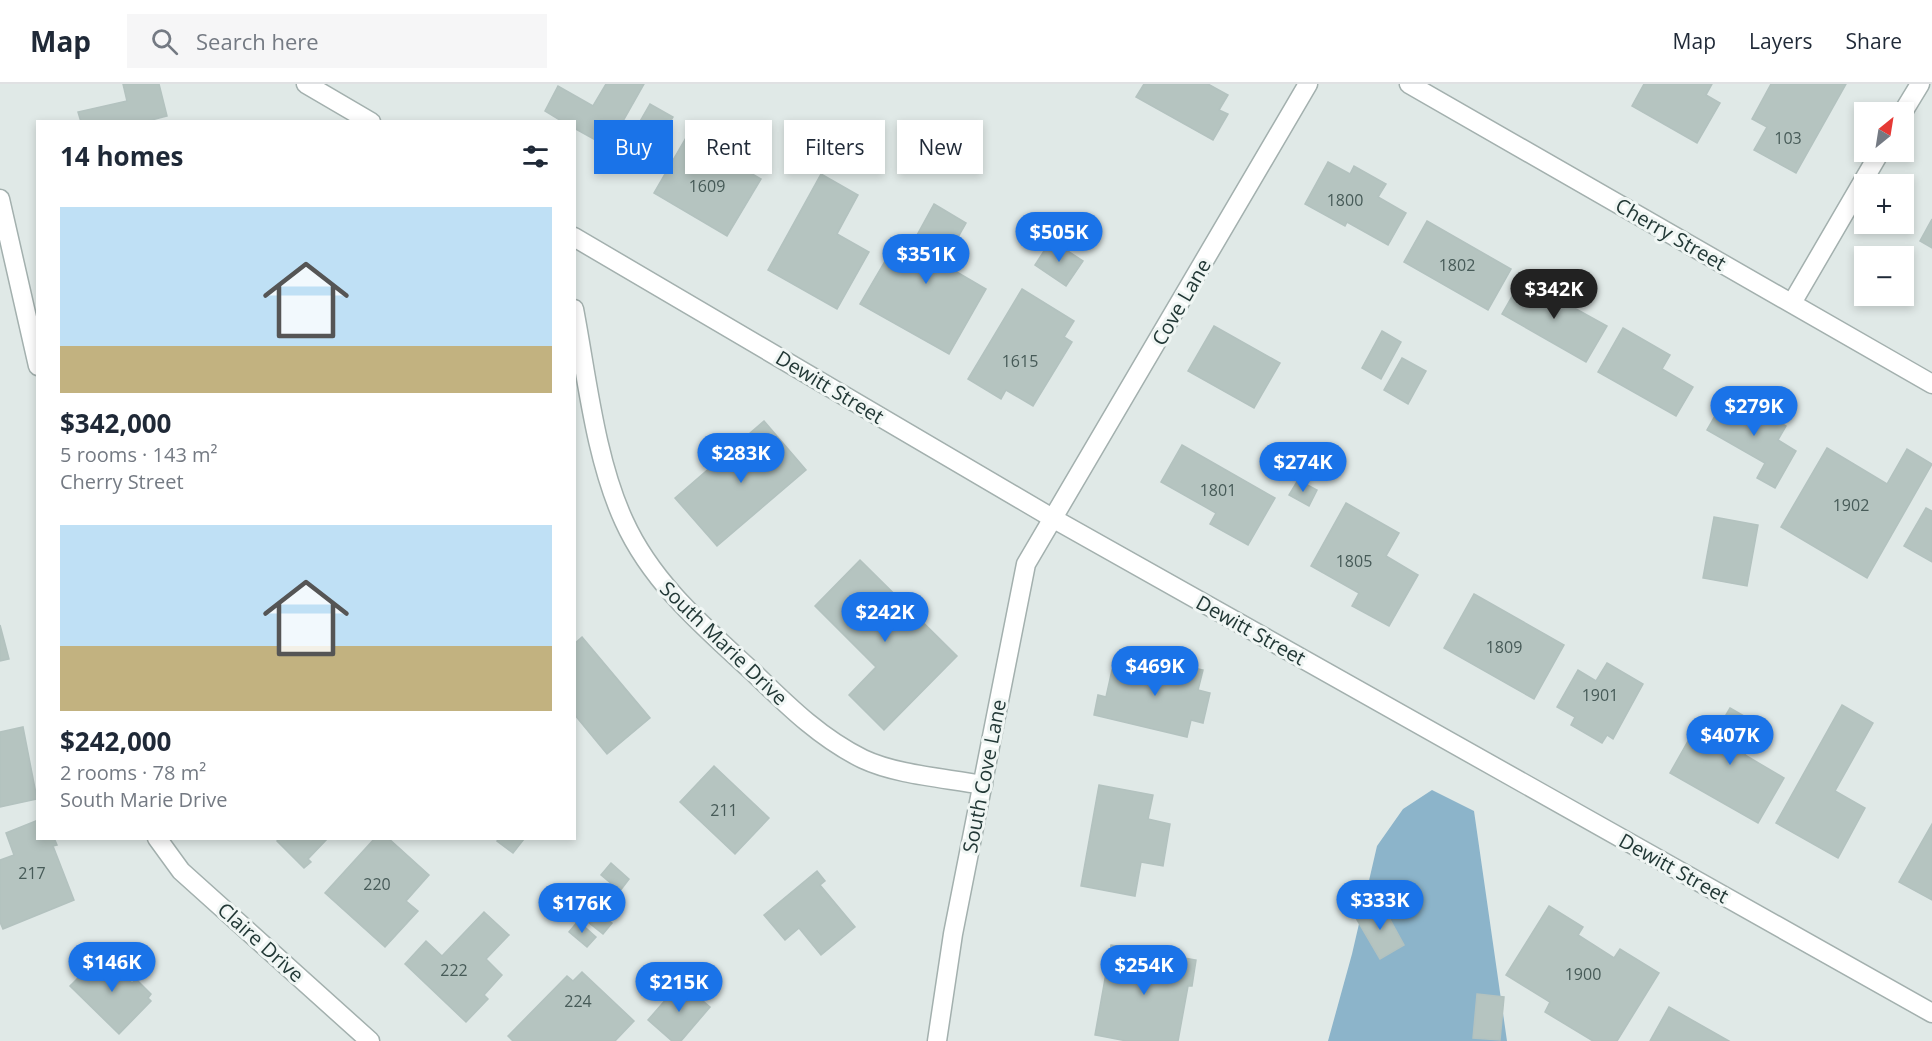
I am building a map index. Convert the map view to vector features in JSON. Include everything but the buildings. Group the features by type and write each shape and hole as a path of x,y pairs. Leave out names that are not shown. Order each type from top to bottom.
{"street":[{"path":"306,84 368,120"},
{"name":"Cove Lane","path":"1054,519 1308,84"},
{"name":"Cherry Street","path":"1409,84 1932,384"},
{"path":"1909,102 1920,84"},
{"path":"1792,303 1874,162"},
{"path":"0,199 36,357"},
{"name":"Dewitt Street","path":"576,238 1054,519 1932,1014"},
{"name":"South Marie Drive","path":"576,319 600,442 614,494 632,537 667,589 803,720 838,745 865,760 885,766 983,784"},
{"name":"South Cove Lane","path":"937,1041 948,958 1026,564 1054,519"},
{"name":"Claire Drive","path":"158,840 181,871 370,1041"}],"water":[{"path":"1432,790 1474,811 1507,1041 1328,1041 1352,954 1377,846 1403,809"}]}
